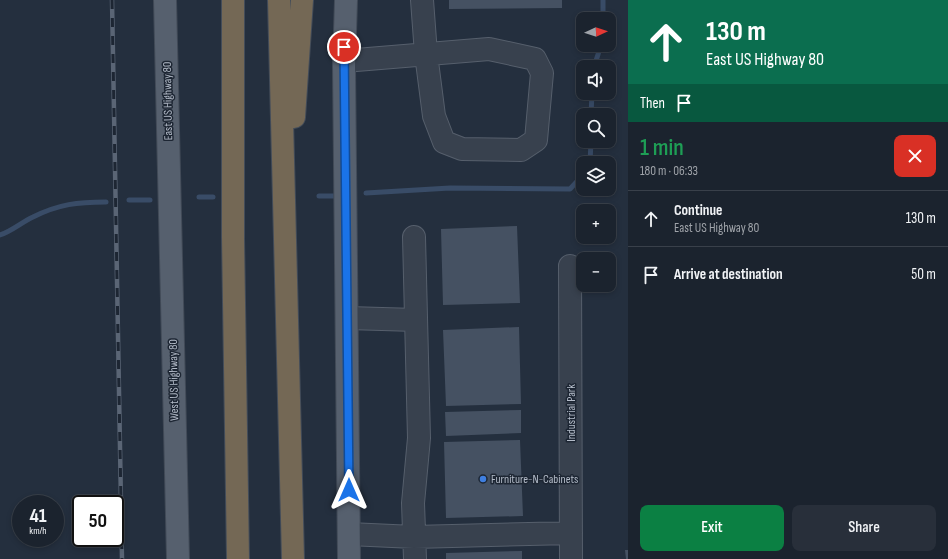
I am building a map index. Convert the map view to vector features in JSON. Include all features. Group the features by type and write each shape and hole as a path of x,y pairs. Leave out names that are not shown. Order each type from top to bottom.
{"highway":[{"path":"233,0 233,238 238,559"},
{"path":"279,0 292,559"},
{"path":"286,250 302,0"}],"main road":[{"name":"East US Highway 80","path":"165,0 170,201"},
{"path":"346,0 344,61 348,318 349,559"},
{"name":"West US Highway 80","path":"170,201 178,559"}],"lane":[{"path":"344,61 426,54 489,49 535,59 542,73 536,140 521,150 462,149 444,142 434,116 426,54 422,0"},
{"path":"414,237 419,438 413,503 415,559"},
{"name":"Industrial Park","path":"570,266 571,559"},
{"path":"348,318 416,320"},
{"path":"349,534 414,537 571,533"}],"building":[{"path":"449,0 562,0 562,8 449,9"},
{"path":"517,226 520,303 443,305 441,229"},
{"path":"519,327 521,404 446,406 443,330"},
{"path":"521,410 521,433 446,436 445,412"},
{"name":"Furniture-N-Cabinets","path":"520,440 523,516 446,518 444,442"},
{"path":"625,550 628,550 628,559 626,559"},
{"path":"522,551 522,559 446,559 446,553"}],"waterway":[{"path":"603,0 603,12"},
{"path":"596,60 599,52"},
{"path":"591,108 592,100"},
{"path":"590,156 591,148"},
{"path":"366,193 450,188 570,189 576,183"},
{"path":"319,196 338,196"},
{"path":"199,197 213,197"},
{"path":"129,200 150,200"},
{"path":"0,235 51,209 77,203 106,202"}],"railway":[{"path":"112,0 122,559"}],"place":[{"name":"Furniture-N-Cabinets","path":"483,479"}],"route":[{"path":"344,47 349,490"}]}
